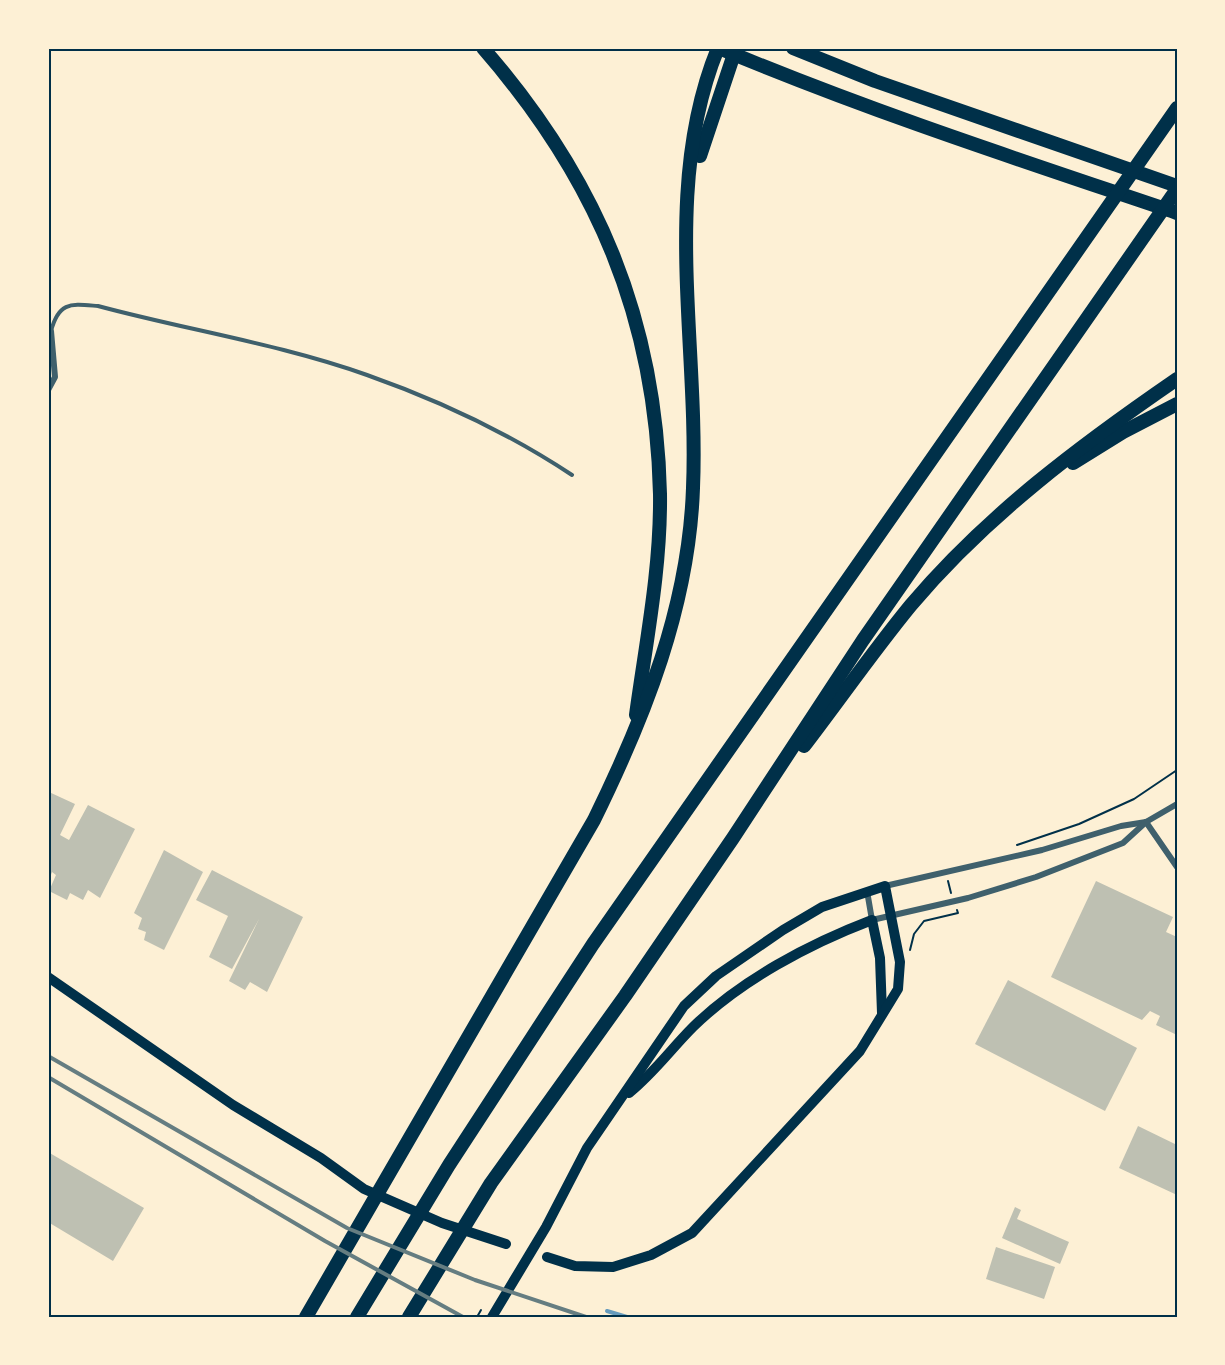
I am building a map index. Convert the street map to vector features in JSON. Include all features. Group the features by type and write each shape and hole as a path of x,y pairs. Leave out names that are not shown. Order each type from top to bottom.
{"highway":[{"path":"483,48 542,121 594,208 633,308 646,364 656,425 660,495 656,571 632,744"},
{"path":"306,1317 594,820 632,744 664,653 681,584 690,525 694,421 689,324 688,220 695,129 711,64 719,48 811,86 1177,213"},
{"path":"688,220 702,144 726,70 736,48"},
{"path":"409,1317 492,1183 733,838 864,640 1177,187 875,81 792,48"},
{"path":"358,1316 449,1165 600,935 1177,108"},
{"path":"733,838 912,604 996,518 1051,469 1177,379"},
{"path":"996,518 1059,471 1123,432 1177,405"}],"main road":[{"path":"492,1317 546,1227 587,1148 616,1102 684,1006 716,976 822,907 885,886 900,962 898,989 860,1051 692,1233 651,1255 613,1267 575,1266 547,1257"},
{"path":"616,1102 655,1069 693,1027 736,992 800,952 872,920 880,958 882,1014"},
{"path":"48,977 233,1106 321,1158 364,1189 442,1224 506,1244"}],"street":[{"path":"48,390 54,377 49,331"},
{"path":"867,891 872,920 954,901 1036,877 1123,843 1146,822 1177,804"},
{"path":"1146,822 1177,867"},
{"path":"885,886 1042,850 1121,826 1146,822"}],"lane":[{"path":"49,331 58,312 67,306 98,306 282,350 367,375 432,401 532,449 572,475"}],"path":[{"path":"1013,846 1106,812 1134,799 1177,770"},
{"path":"908,958 914,934 924,921 958,913 945,872"}],"building":[{"path":"49,792 75,804 60,835 69,840 88,805 135,829 100,898 88,890 83,900 70,893 67,900 49,891 56,875 52,872 48,883"},
{"path":"164,850 203,872 164,950 144,940 146,932 138,929 142,918 134,913"},
{"path":"212,870 303,917 267,992 250,982 245,990 229,981 259,919 232,969 209,957 228,916 196,900"},
{"path":"1096,881 1173,917 1166,932 1177,937 1177,1035 1156,1025 1160,1016 1150,1011 1142,1020 1051,977"},
{"path":"1008,980 1137,1048 1105,1111 975,1044"},
{"path":"1138,1126 1177,1145 1177,1195 1119,1168"},
{"path":"48,1152 144,1208 113,1261 48,1222"},
{"path":"1015,1207 1021,1210 1017,1219 1069,1242 1060,1264 1002,1238"},
{"path":"996,1247 1055,1267 1044,1299 986,1279"}],"waterway":[{"path":"607,1311 627,1317"}],"railway":[{"path":"48,1056 347,1228 475,1280 586,1317"},
{"path":"48,1077 325,1241 463,1317"}]}
